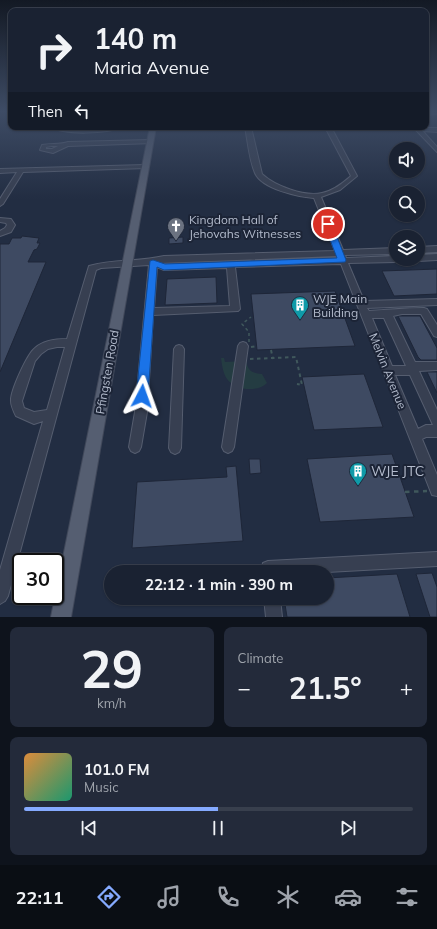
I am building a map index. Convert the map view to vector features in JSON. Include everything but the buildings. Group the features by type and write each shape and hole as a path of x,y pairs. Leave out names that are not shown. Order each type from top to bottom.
{"main road":[{"name":"Pfingsten Road","path":"61,617 150,142"}],"street":[{"path":"251,141 258,174 268,183 282,189 317,196 341,187 354,176 335,141"},
{"path":"429,141 437,150"},
{"path":"61,146 68,144 150,142"},
{"path":"0,171 145,167"},
{"path":"0,204 21,170"},
{"name":"Melvin Avenue","path":"317,196 414,436 433,490"},
{"path":"0,220 8,221 11,225 8,230 0,234"},
{"path":"153,262 164,267 231,264 389,252"},
{"path":"425,252 437,256"},
{"path":"0,596 2,578 52,414 92,268 104,264 153,262 164,260 341,256 389,258"},
{"path":"425,257 437,256"},
{"path":"135,447 141,412 153,262"},
{"path":"148,312 235,309 231,264"},
{"path":"363,310 437,302"},
{"path":"363,310 387,314 402,311 424,311 437,333"},
{"path":"387,314 437,422"},
{"path":"52,414 34,418 20,412 16,401 34,353 43,346 55,342 72,343"},
{"path":"228,447 243,346"},
{"path":"175,448 179,349"},
{"path":"388,371 437,366"},
{"path":"414,436 426,431 437,431"},
{"path":"324,565 437,559"},
{"path":"273,605 274,617"}],"path":[{"path":"251,317 242,324 249,332 250,347 257,346"},
{"path":"271,350 273,359"},
{"path":"246,359 273,359 296,356 302,385 297,384"},
{"path":"405,492 433,490"}],"green space":[{"path":"221,358 224,358 225,362 246,361 249,369 253,372 262,374 267,383 258,388 252,389 235,386 226,377"}],"place":[{"name":"Kingdom Hall of Jehovahs Witnesses","path":"176,241"},
{"name":"WJE Main Building","path":"300,320"},
{"name":"WJE JTC","path":"358,486"}],"route":[{"path":"142,396 146,330 153,262 164,267 342,260 328,224"}]}
